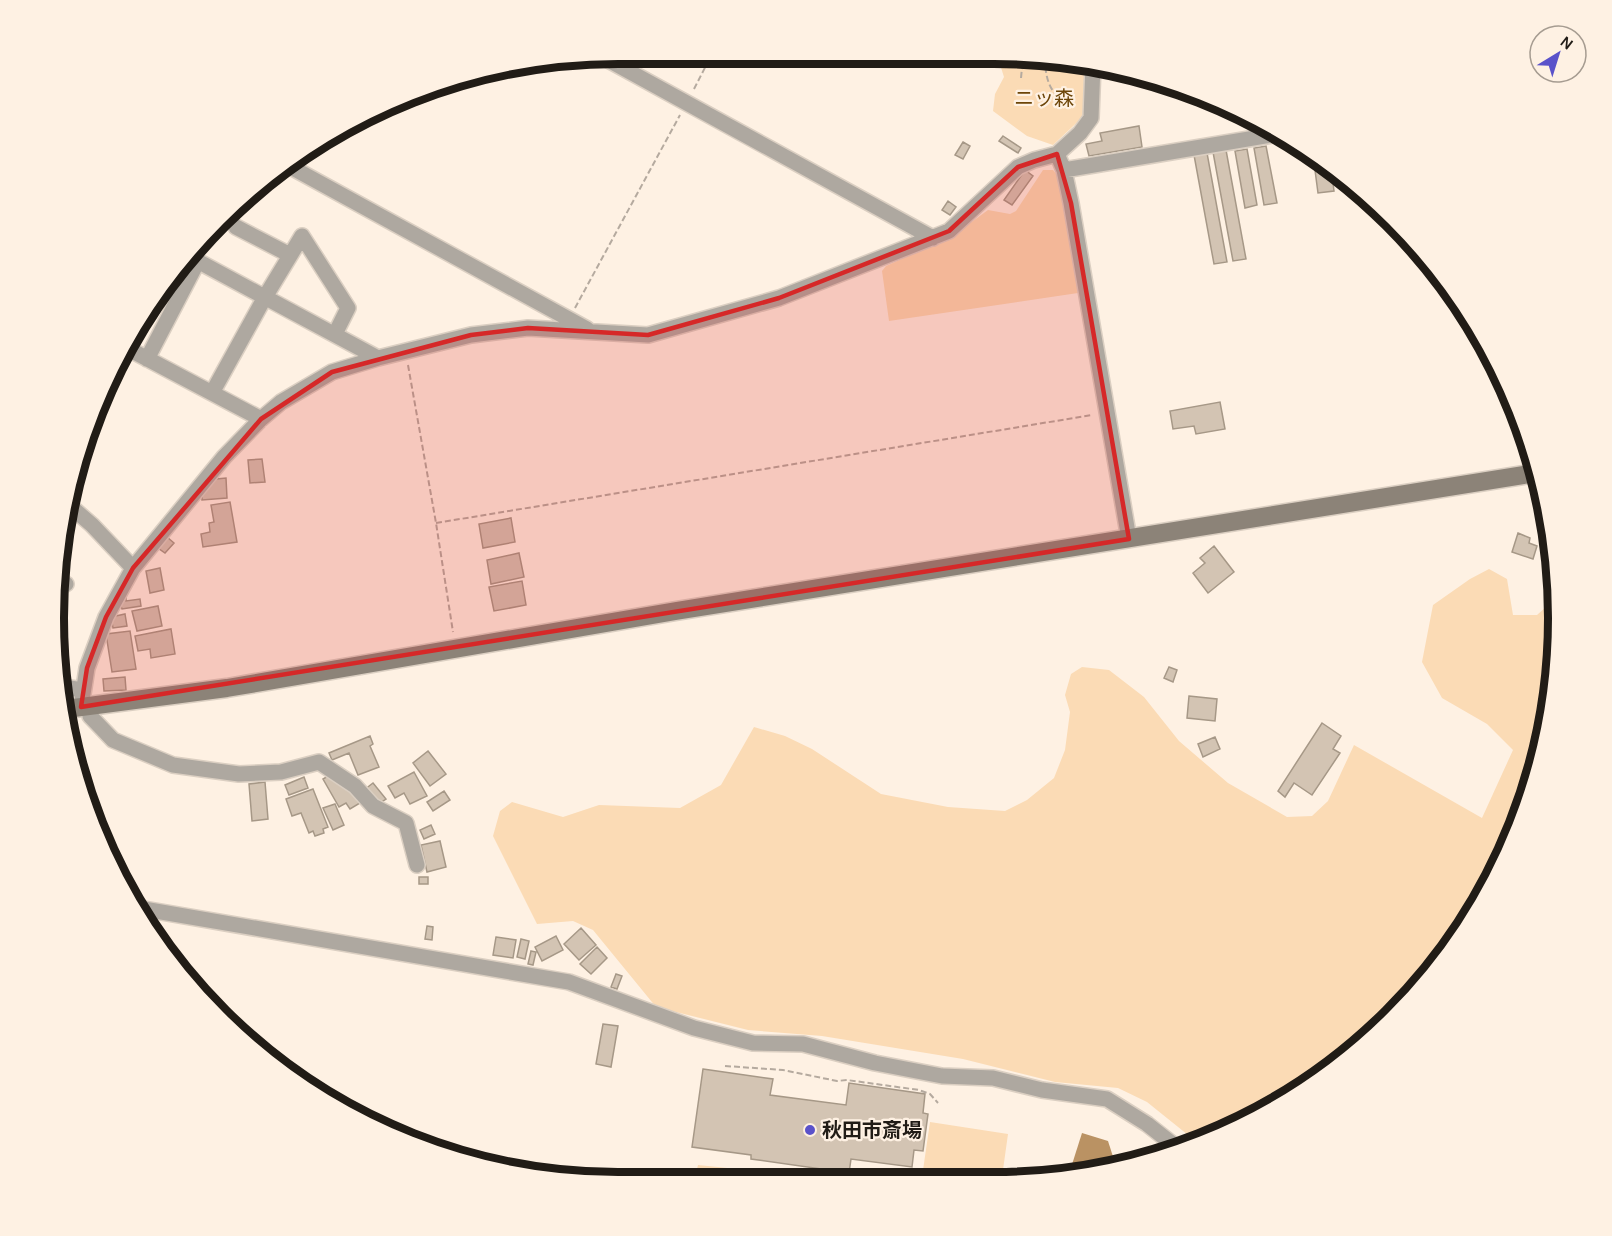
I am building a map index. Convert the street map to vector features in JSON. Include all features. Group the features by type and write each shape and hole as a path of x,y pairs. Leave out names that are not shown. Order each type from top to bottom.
{"street":[{"path":"616,64 933,238"},
{"path":"417,865 406,823 373,806 355,786 319,762 281,772 239,774 173,765 113,740 80,703 87,668 106,617 133,568 224,457 281,402 332,372 471,335 528,328 648,335 779,298 949,231 1018,167 1057,154 1080,133 1091,118 1093,73"},
{"path":"1064,170 1261,134"},
{"path":"1057,154 1064,170 1071,202 1129,540"},
{"path":"295,169 589,330"},
{"path":"236,227 290,255"},
{"path":"212,393 302,236 348,308 334,334"},
{"path":"196,260 378,358"},
{"path":"147,358 190,268"},
{"path":"134,351 261,419"},
{"path":"80,703 227,688 676,611 1529,474"},
{"path":"75,510 133,568"},
{"path":"148,910 284,934 490,966 569,982 694,1028 753,1043 803,1044 874,1063 942,1076 993,1078 1042,1090 1107,1100 1148,1124 1171,1142"}],"path":[{"path":"569,319 707,64"},
{"path":"1021,78 1022,66"},
{"path":"1045,67 1050,88 1056,94"},
{"path":"406,351 456,650"},
{"path":"436,523 1107,412"},
{"path":"725,1066 783,1070 837,1081 847,1080 919,1090 930,1094 938,1103"}],"highlighted area":[{"path":"1057,154 1071,203 1129,539 81,707 87,668 106,617 133,568 261,419 332,372 471,335 528,328 648,335 779,298 949,231 1018,167"}],"green space":[{"name":"ニッ森","path":"1000,64 1082,72 1087,81 1085,115 1053,145 1027,136 993,111 995,94 1004,77"},
{"path":"1043,170 1053,170 1059,177 1078,293 889,321 882,271 886,266 951,237 988,210 1010,214 1016,211"},
{"path":"1489,569 1507,579 1513,615 1537,615 1547,606 1543,690 1537,726 1518,796 1490,863 1454,926 1433,955 1410,983 1359,1034 1302,1078 1271,1097 1189,1136 1147,1102 1118,1088 1055,1082 963,1059 822,1036 748,1030 656,1007 593,930 573,921 537,924 493,836 500,811 512,802 563,817 599,805 680,808 721,785 754,727 785,736 812,749 881,794 948,807 1005,811 1027,800 1054,778 1065,750 1070,712 1065,695 1071,674 1082,667 1109,670 1144,697 1179,741 1228,783 1287,817 1312,816 1328,801 1354,745 1482,818 1513,750 1487,724 1442,698 1422,662 1433,605 1470,579"},
{"path":"930,1122 1008,1134 1003,1172 923,1172"},
{"path":"698,1165 766,1172 696,1172"}],"shaded area":[{"path":"1082,1133 1108,1141 1114,1158 1071,1166"}],"building":[{"path":"1139,126 1142,147 1089,156 1086,144 1102,141 1100,133"},
{"path":"1003,136 1021,148 1018,153 999,141"},
{"path":"963,142 970,146 963,159 955,155"},
{"path":"1266,146 1277,203 1264,205 1254,148"},
{"path":"1247,149 1257,205 1245,208 1235,151"},
{"path":"1226,150 1246,259 1233,261 1213,152"},
{"path":"1207,153 1227,262 1214,264 1194,155"},
{"path":"1315,167 1333,180 1334,191 1318,193"},
{"path":"1025,170 1033,176 1012,205 1004,200"},
{"path":"948,201 956,207 950,215 942,210"},
{"path":"1220,402 1225,429 1196,434 1194,426 1173,429 1170,411"},
{"path":"262,459 265,482 250,483 248,460"},
{"path":"226,478 227,498 202,500 202,496 216,479"},
{"path":"230,502 237,542 203,547 201,534 210,532 209,523 214,522 211,505"},
{"path":"511,518 515,542 483,548 479,524"},
{"path":"1518,533 1530,538 1529,543 1537,546 1533,559 1512,552"},
{"path":"167,537 174,543 165,553 158,548"},
{"path":"1214,546 1234,572 1208,593 1193,573 1205,563 1200,558"},
{"path":"519,553 524,577 491,584 487,560"},
{"path":"160,568 164,590 150,593 146,571"},
{"path":"522,581 526,605 494,611 489,587"},
{"path":"126,596 126,601 140,599 141,606 122,609 120,603"},
{"path":"158,606 162,626 137,631 132,611"},
{"path":"125,614 127,626 113,628 111,617"},
{"path":"171,629 175,654 151,658 150,649 138,651 135,636"},
{"path":"130,631 136,669 112,672 106,634"},
{"path":"1169,667 1177,670 1173,682 1164,678"},
{"path":"125,677 126,690 104,691 103,679"},
{"path":"1189,696 1217,699 1215,721 1187,718"},
{"path":"1322,723 1341,736 1333,749 1340,753 1312,795 1294,783 1285,797 1278,791"},
{"path":"370,736 373,744 370,746 379,767 358,775 349,753 332,760 329,753"},
{"path":"1215,737 1220,749 1203,757 1198,744"},
{"path":"428,751 446,774 430,786 413,763"},
{"path":"414,772 427,796 410,804 404,793 395,798 388,786"},
{"path":"333,773 350,786 360,803 350,809 346,803 339,807 323,779"},
{"path":"304,777 308,788 289,795 285,785"},
{"path":"265,782 268,819 252,821 249,784"},
{"path":"373,783 386,799 377,805 364,790"},
{"path":"313,789 328,827 323,829 324,833 315,836 313,831 309,833 301,813 292,816 286,799"},
{"path":"444,791 450,800 433,811 427,802"},
{"path":"335,804 344,825 333,830 323,808"},
{"path":"431,825 435,834 424,839 420,830"},
{"path":"440,841 446,867 427,872 421,845"},
{"path":"419,877 428,877 428,884 419,884"},
{"path":"427,926 433,927 432,940 425,939"},
{"path":"581,928 596,945 579,960 564,944"},
{"path":"556,936 563,950 542,961 535,947"},
{"path":"496,937 516,940 513,958 493,955"},
{"path":"521,939 529,941 525,959 517,957"},
{"path":"597,947 607,958 591,974 580,964"},
{"path":"531,951 536,952 533,965 528,964"},
{"path":"616,974 622,976 617,989 611,987"},
{"path":"603,1024 618,1026 611,1067 596,1064"},
{"name":"秋田市斎場","path":"703,1069 773,1079 770,1095 846,1105 849,1083 925,1094 923,1113 928,1114 923,1151 914,1150 912,1167 851,1159 849,1172 842,1172 751,1159 751,1155 692,1147"}],"place":[{"name":"秋田市斎場","path":"810,1130"}]}
